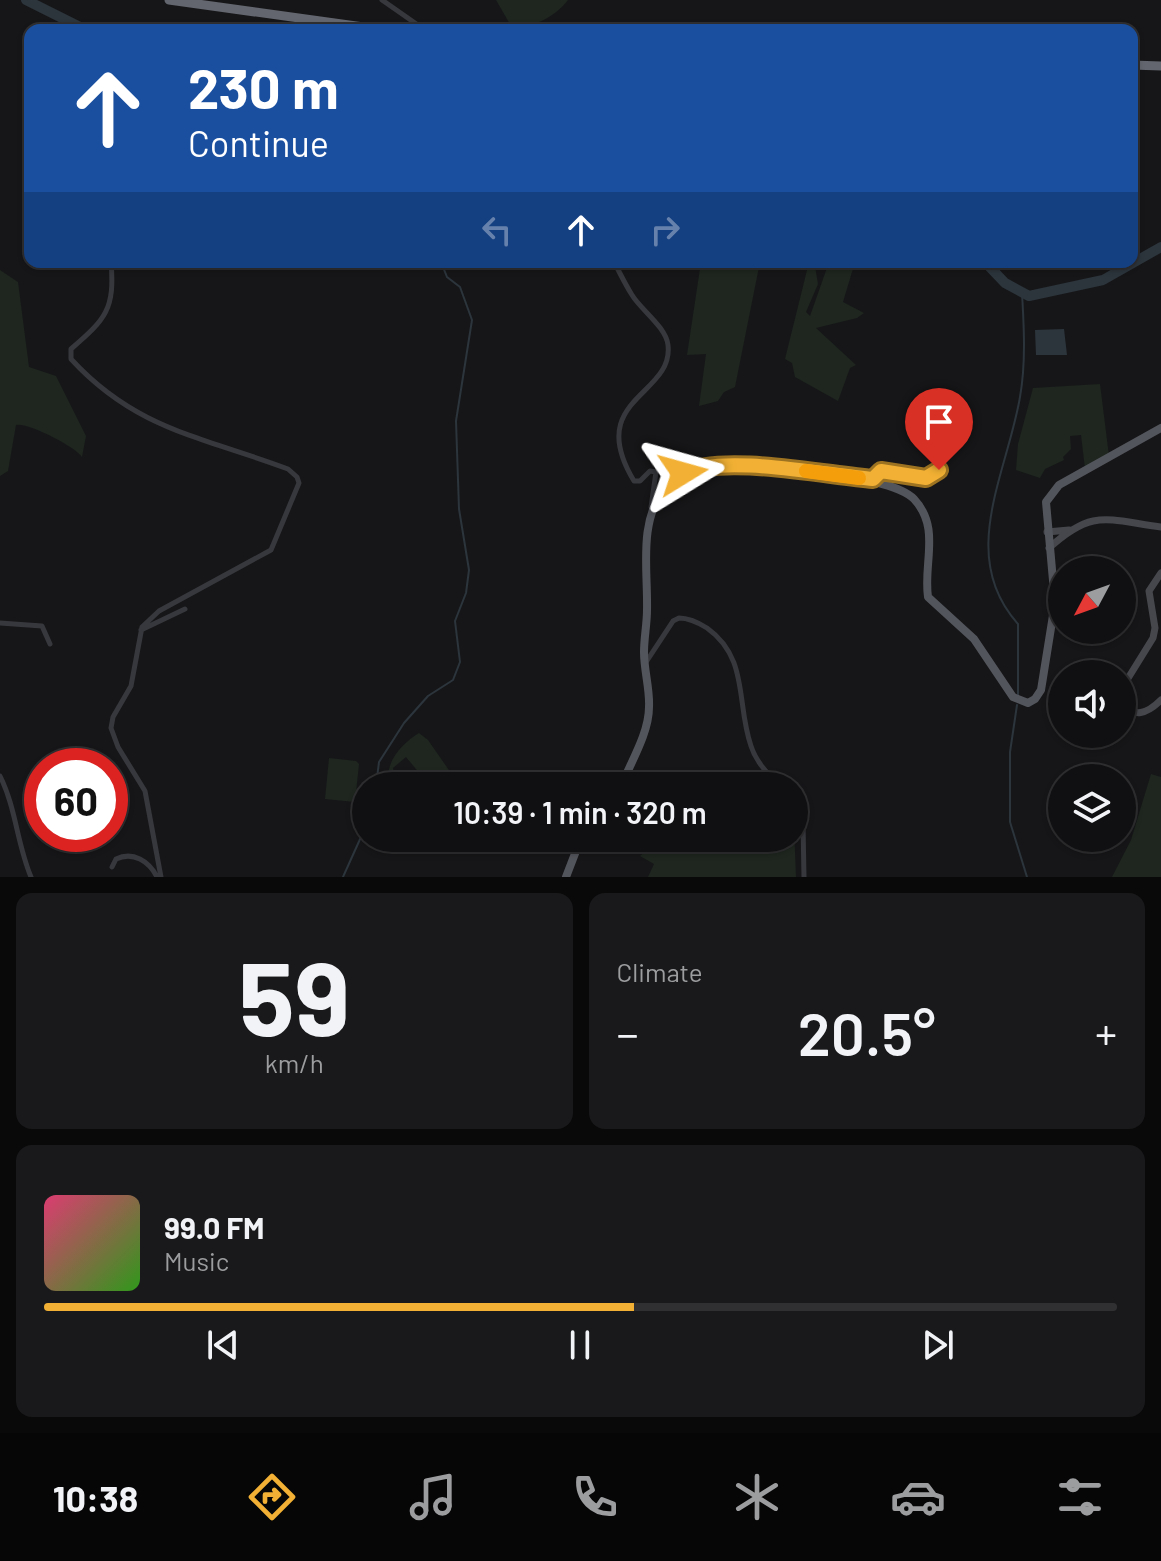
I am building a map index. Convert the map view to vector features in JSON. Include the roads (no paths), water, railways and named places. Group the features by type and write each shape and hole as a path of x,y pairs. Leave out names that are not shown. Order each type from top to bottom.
{"highway":[{"path":"169,0 333,24"},
{"path":"1138,65 1161,66"}],"main road":[{"path":"627,772 648,721 645,544 660,495 669,483 696,468 755,467 873,479 906,493 922,511 931,548 928,597 974,639 1013,697 1024,703 1032,701 1040,693 1052,635 1055,603 1046,502 1059,485 1161,428"},
{"path":"1049,548 1069,530 1095,518 1161,527"},
{"path":"1047,532 1069,530"},
{"path":"1136,665 1153,638 1155,628 1149,591 1161,573"},
{"path":"1136,712 1151,709 1161,700"},
{"path":"566,877 576,852"}],"street":[{"path":"382,0 416,24"},
{"path":"111,268 113,289 109,309 100,323 71,349 71,359 85,374 151,422 288,469 299,483 271,550 159,611 147,619 141,630 131,686 113,717 111,728 118,747 145,791 159,877"},
{"path":"617,268 637,302 667,341 667,357 624,416 617,433 619,446 634,481 640,481 650,471 656,472 651,523"},
{"path":"873,479 881,471 926,478 939,470 935,422 923,411"},
{"path":"141,630 185,609"},
{"path":"645,664 673,621 679,618 701,624 717,636 737,663 749,742 756,760 767,772"},
{"path":"0,623 42,626 50,644"},
{"path":"0,776 31,877"},
{"path":"804,852 804,877"},
{"path":"112,867 116,859 128,855 145,861 159,877"}],"waterway":[{"path":"26,0 74,24"},
{"path":"1138,260 1161,247"},
{"path":"378,772 379,762 404,723 428,696 453,680 460,662 455,621 466,593 469,570 459,509 456,421 472,320 460,287 447,277 443,268"},
{"path":"991,268 1005,283 1029,296 1103,280 1124,268"},
{"path":"1018,695 1018,624 1000,598 991,571 988,543 991,514 1022,384 1022,293"},
{"path":"1017,705 1010,752 1010,822 1027,877"},
{"path":"343,877 354,852"}]}
